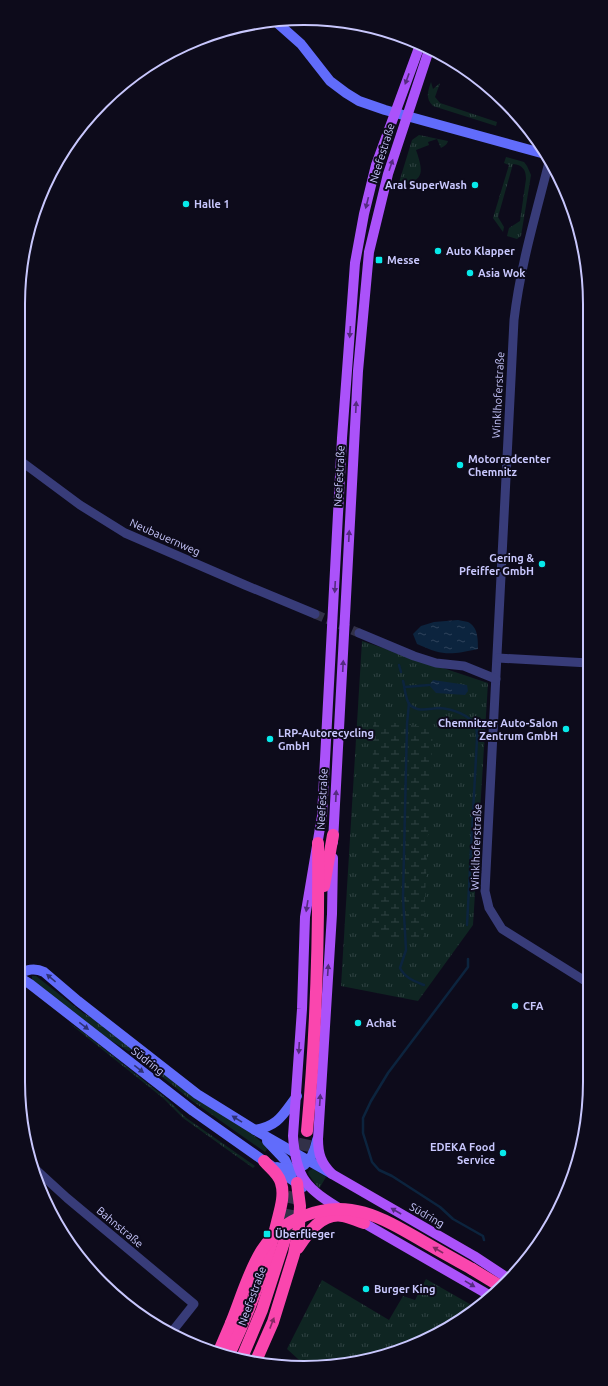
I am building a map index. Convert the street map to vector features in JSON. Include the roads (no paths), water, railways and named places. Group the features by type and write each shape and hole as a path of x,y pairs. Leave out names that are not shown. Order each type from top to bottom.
{"highway":[{"name":"Neefestraße","path":"319,911 334,835"},
{"name":"Neefestraße","path":"307,1131 319,911 318,843"},
{"path":"231,1351 261,1279 282,1204 282,1183 277,1174 264,1161"},
{"path":"258,1357 273,1322 294,1254 300,1226 300,1206 297,1183"},
{"path":"220,1348 250,1273 266,1245 287,1225 299,1218 318,1211 336,1208 351,1209 376,1216 406,1231 496,1284"},
{"path":"294,1254 311,1229 320,1221 332,1217 342,1216 364,1223"},
{"name":"Neefestraße","path":"243,1354 262,1310 285,1239"}],"main road":[{"name":"Neefestraße","path":"294,1169 295,1153 293,1136 297,1096 306,917 322,816 342,438 355,262 364,214 376,165 418,50"},
{"name":"Neefestraße","path":"334,835 354,444 369,252 388,174 428,54"},
{"name":"Südring","path":"334,835 332,914 318,1139 320,1161 332,1174 474,1256 504,1276"},
{"name":"Südring","path":"294,1169 320,1196 486,1293"}],"street":[{"path":"281,26 301,44 323,73 337,87 359,101 407,116 538,152"},
{"name":"Winklhoferstraße","path":"548,168 525,259 514,320 485,891 489,908 502,929 583,980"},
{"name":"Neubauernweg","path":"25,464 80,505 125,532 315,614"},
{"path":"359,633 414,656 436,663 464,666 496,679"},
{"path":"498,658 583,663"},
{"name":"Südring","path":"25,972 38,969 44,972 197,1094 254,1130 332,1174"},
{"name":"Südring","path":"25,982 30,984 193,1111 264,1161 320,1196"},
{"path":"254,1130 267,1128 278,1121 297,1096"},
{"name":"Südring","path":"254,1130 273,1146 294,1169"},
{"path":"294,1169 309,1161 315,1151 318,1139"},
{"name":"Südring","path":"264,1161 278,1167 294,1169"},
{"name":"Neefestraße","path":"294,1169 297,1183"},
{"name":"Bahnstraße","path":"41,1174 67,1198 194,1304 174,1329"}],"water":[{"path":"458,620 468,622 474,627 476,630 478,649 447,653 434,651 417,644 413,634 421,626 434,622"},
{"path":"433,680 467,685 468,691 465,695 436,693 429,685"}],"waterway":[{"path":"399,665 401,672"},
{"path":"403,681 408,703 413,707 425,710 440,708 455,711 470,719 476,728 477,739 467,925"},
{"path":"405,687 429,685"},
{"path":"409,703 407,724 403,897 406,950 400,968 407,977 424,985"},
{"path":"468,959 468,967 388,1073 371,1101 363,1118 363,1133 372,1162 379,1170 392,1176 440,1207 453,1219 483,1236 484,1240"}],"tunnel":[{"path":"315,614 359,633"},
{"path":"285,1239 307,1131"}],"place":[{"name":"Aral SuperWash","path":"475,185"},
{"name":"Halle 1","path":"186,204"},
{"name":"Auto Klapper","path":"438,251"},
{"name":"Messe","path":"379,260"},
{"name":"Asia Wok","path":"470,273"},
{"name":"Motorradcenter Chemnitz","path":"460,465"},
{"name":"Gering & Pfeiffer GmbH","path":"542,564"},
{"name":"Chemnitzer Auto-Salon Zentrum GmbH","path":"566,729"},
{"name":"LRP-Autorecycling GmbH","path":"270,739"},
{"name":"CFA","path":"515,1006"},
{"name":"Achat","path":"358,1023"},
{"name":"EDEKA Food Service","path":"503,1153"},
{"name":"Überflieger","path":"267,1234"},
{"name":"Burger King","path":"366,1289"}]}
